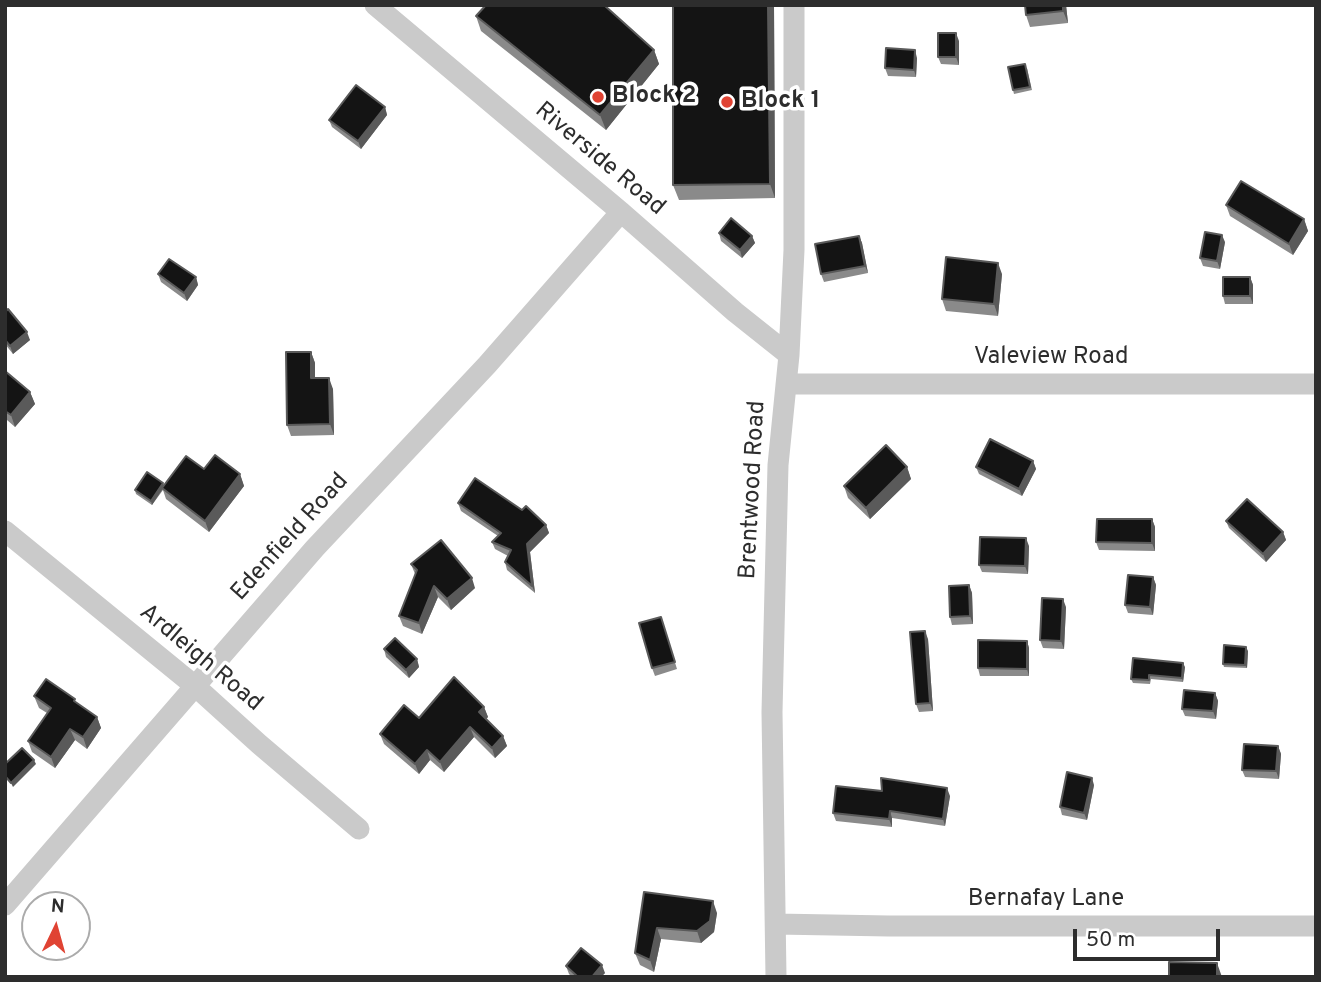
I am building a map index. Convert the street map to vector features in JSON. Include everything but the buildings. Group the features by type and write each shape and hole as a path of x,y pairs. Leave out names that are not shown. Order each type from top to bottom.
{"street":[{"name":"Riverside Road","path":"375,5 789,355"},
{"name":"Brentwood Road","path":"776,977 772,712 778,465 789,355 794,250 794,5"},
{"name":"Edenfield Road","path":"5,905 315,548 487,366 621,212"},
{"name":"Valeview Road","path":"786,384 1316,384"},
{"name":"Ardleigh Road","path":"5,531 195,686 359,829"},
{"name":"Bernafay Lane","path":"776,924 1316,926"}],"place":[{"name":"Block 2","path":"598,97"},
{"name":"Block 1","path":"727,102"}]}
